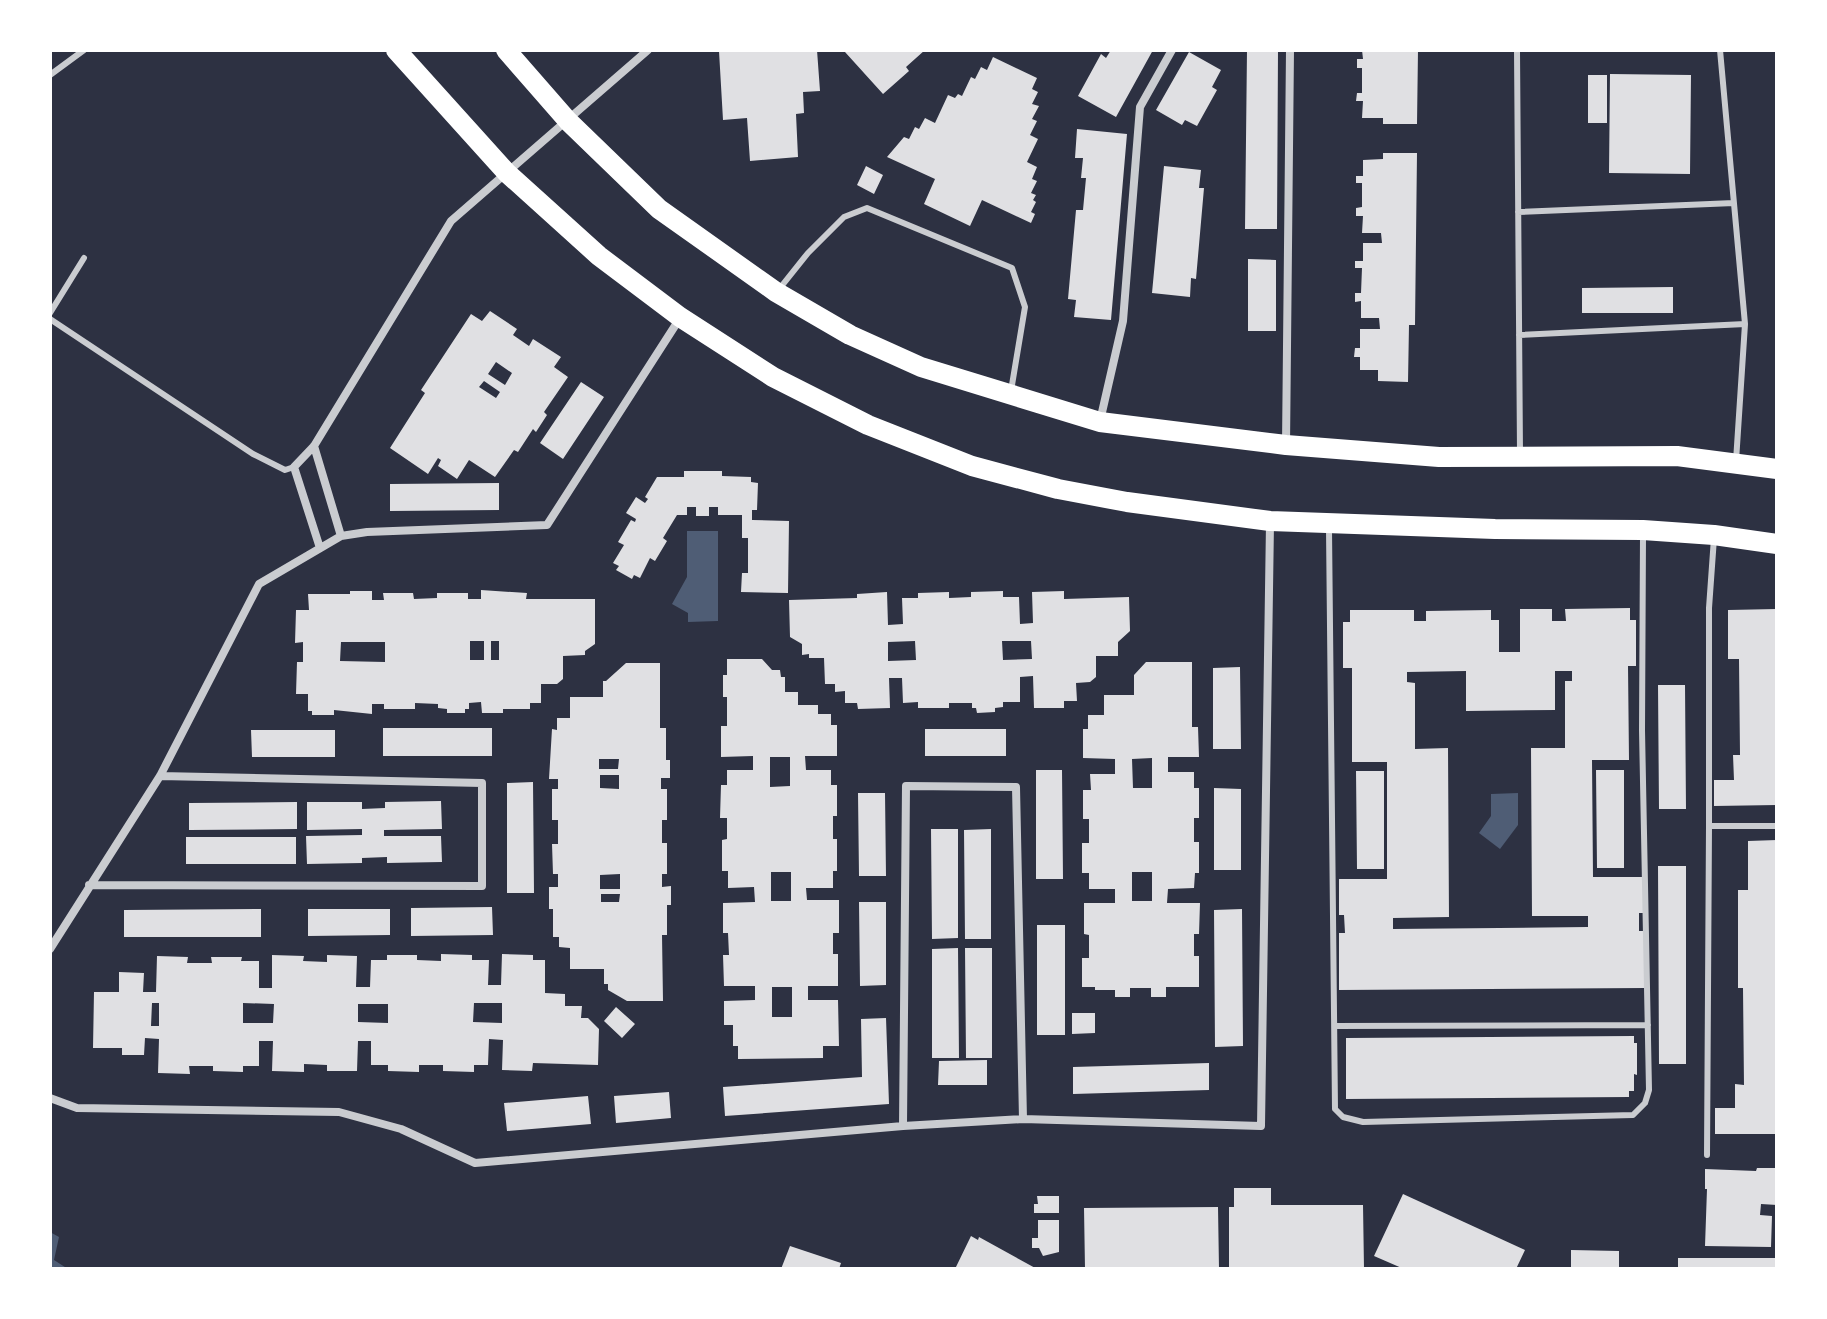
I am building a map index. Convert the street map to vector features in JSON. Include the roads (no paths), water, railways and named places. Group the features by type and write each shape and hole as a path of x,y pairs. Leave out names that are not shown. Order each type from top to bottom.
{"main road":[{"path":"396,50 507,173 599,256 680,317 773,377 868,425 972,466 1058,489 1127,502 1270,521 1329,525 1643,530 1714,535 1777,544"},
{"path":"506,50 568,121 659,209 776,292 850,335 921,367 1100,422 1286,445 1439,457 1677,456 1777,469"}],"street":[{"path":"320,548 294,467 314,446 451,221 648,50"},
{"path":"1100,422 1123,321 1140,107 1172,50"},
{"path":"1286,445 1290,50"},
{"path":"50,949 160,776 259,584 341,536 367,532 547,525 680,317"},
{"path":"314,446 341,536"},
{"path":"50,1098 77,1108 339,1112 401,1129 475,1163 903,1126 1023,1119 1261,1126 1270,521"},
{"path":"89,885 482,886 482,783 160,776"},
{"path":"903,1126 906,786 1016,787 1023,1119"}],"lane":[{"path":"1517,50 1520,456"},
{"path":"1720,50 1745,324 1736,462"},
{"path":"50,75 81,51"},
{"path":"1518,212 1734,203"},
{"path":"776,292 808,253 844,217 867,208 1012,268 1025,307 1010,395"},
{"path":"50,313 84,258"},
{"path":"50,319 253,454 285,470 294,467"},
{"path":"1519,335 1745,324"},
{"path":"1329,525 1335,1109 1343,1117 1363,1122 1633,1115 1645,1103 1649,1090 1642,730 1643,530"},
{"path":"1707,1155 1709,608 1714,535"},
{"path":"1709,826 1777,826"},
{"path":"1335,1026 1648,1025"}],"water":[{"path":"687,531 718,531 718,621 688,622 688,613 672,604 687,577"},
{"path":"1518,793 1518,825 1500,849 1479,833 1491,816 1491,794"},
{"path":"50,1232 59,1237 54,1260 68,1269 50,1269"}]}
